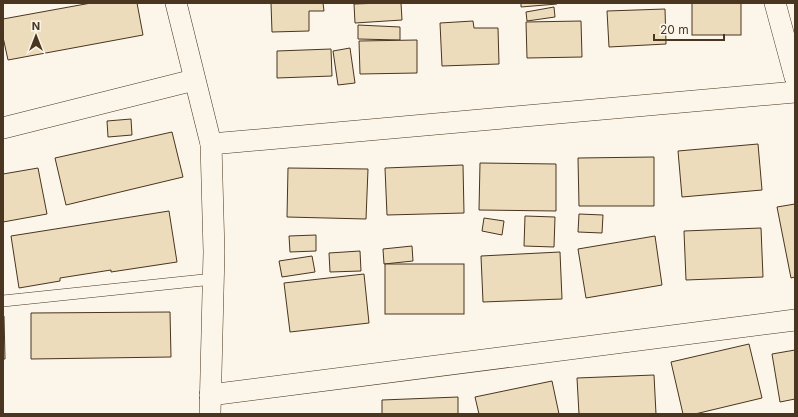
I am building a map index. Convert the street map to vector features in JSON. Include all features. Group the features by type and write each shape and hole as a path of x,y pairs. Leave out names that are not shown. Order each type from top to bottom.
{"street":[{"path":"176,3 211,144 214,252 210,405 795,320"},
{"path":"775,3 795,77"},
{"path":"3,128 194,80"},
{"path":"211,144 795,92"}],"lane":[{"path":"3,301 213,279"}],"building":[{"path":"91,3 137,3 143,35 8,60 3,37 3,19"},
{"path":"271,3 323,3 324,11 309,11 309,31 272,32"},
{"path":"401,3 402,20 355,23 354,4"},
{"path":"521,3 557,3 557,4 521,7"},
{"path":"692,3 741,3 741,35 692,35"},
{"path":"554,7 555,17 527,21 526,12"},
{"path":"665,9 666,44 609,47 607,11"},
{"path":"473,21 474,28 498,28 499,64 442,66 440,23"},
{"path":"581,21 582,57 527,58 526,22"},
{"path":"358,25 400,27 400,40 358,39"},
{"path":"417,40 417,73 360,74 359,41"},
{"path":"350,48 355,83 338,85 333,51"},
{"path":"331,49 332,76 277,78 277,51"},
{"path":"131,119 132,135 108,137 107,121"},
{"path":"172,132 183,177 66,205 55,158"},
{"path":"758,144 762,190 682,197 678,151"},
{"path":"654,157 654,206 579,206 578,158"},
{"path":"480,163 556,164 556,211 479,210"},
{"path":"463,165 464,213 387,215 385,168"},
{"path":"38,168 47,214 3,222 3,174"},
{"path":"288,168 368,169 366,219 287,217"},
{"path":"795,204 795,277 791,278 777,207"},
{"path":"169,211 177,262 60,278 60,281 19,288 11,236"},
{"path":"579,214 603,215 602,233 578,232"},
{"path":"525,216 555,217 554,247 524,246"},
{"path":"484,218 504,221 502,235 482,231"},
{"path":"761,228 763,277 686,280 684,231"},
{"path":"316,235 316,251 290,252 289,236"},
{"path":"655,236 662,285 586,298 578,249"},
{"path":"412,246 413,261 384,264 383,249"},
{"path":"360,251 361,271 330,272 329,253"},
{"path":"560,252 562,299 483,302 481,256"},
{"path":"312,256 315,272 282,277 279,261"},
{"path":"385,264 464,264 464,314 385,314"},
{"path":"364,274 369,323 290,332 284,283"},
{"path":"170,312 171,357 31,359 31,313"},
{"path":"4,316 5,359 3,359"},
{"path":"749,344 762,398 695,414 683,414 671,362"},
{"path":"795,350 795,399 780,402 772,354"},
{"path":"654,375 656,414 579,414 577,378"},
{"path":"552,381 559,414 479,414 475,397"},
{"path":"458,397 458,414 382,414 382,400"}]}
